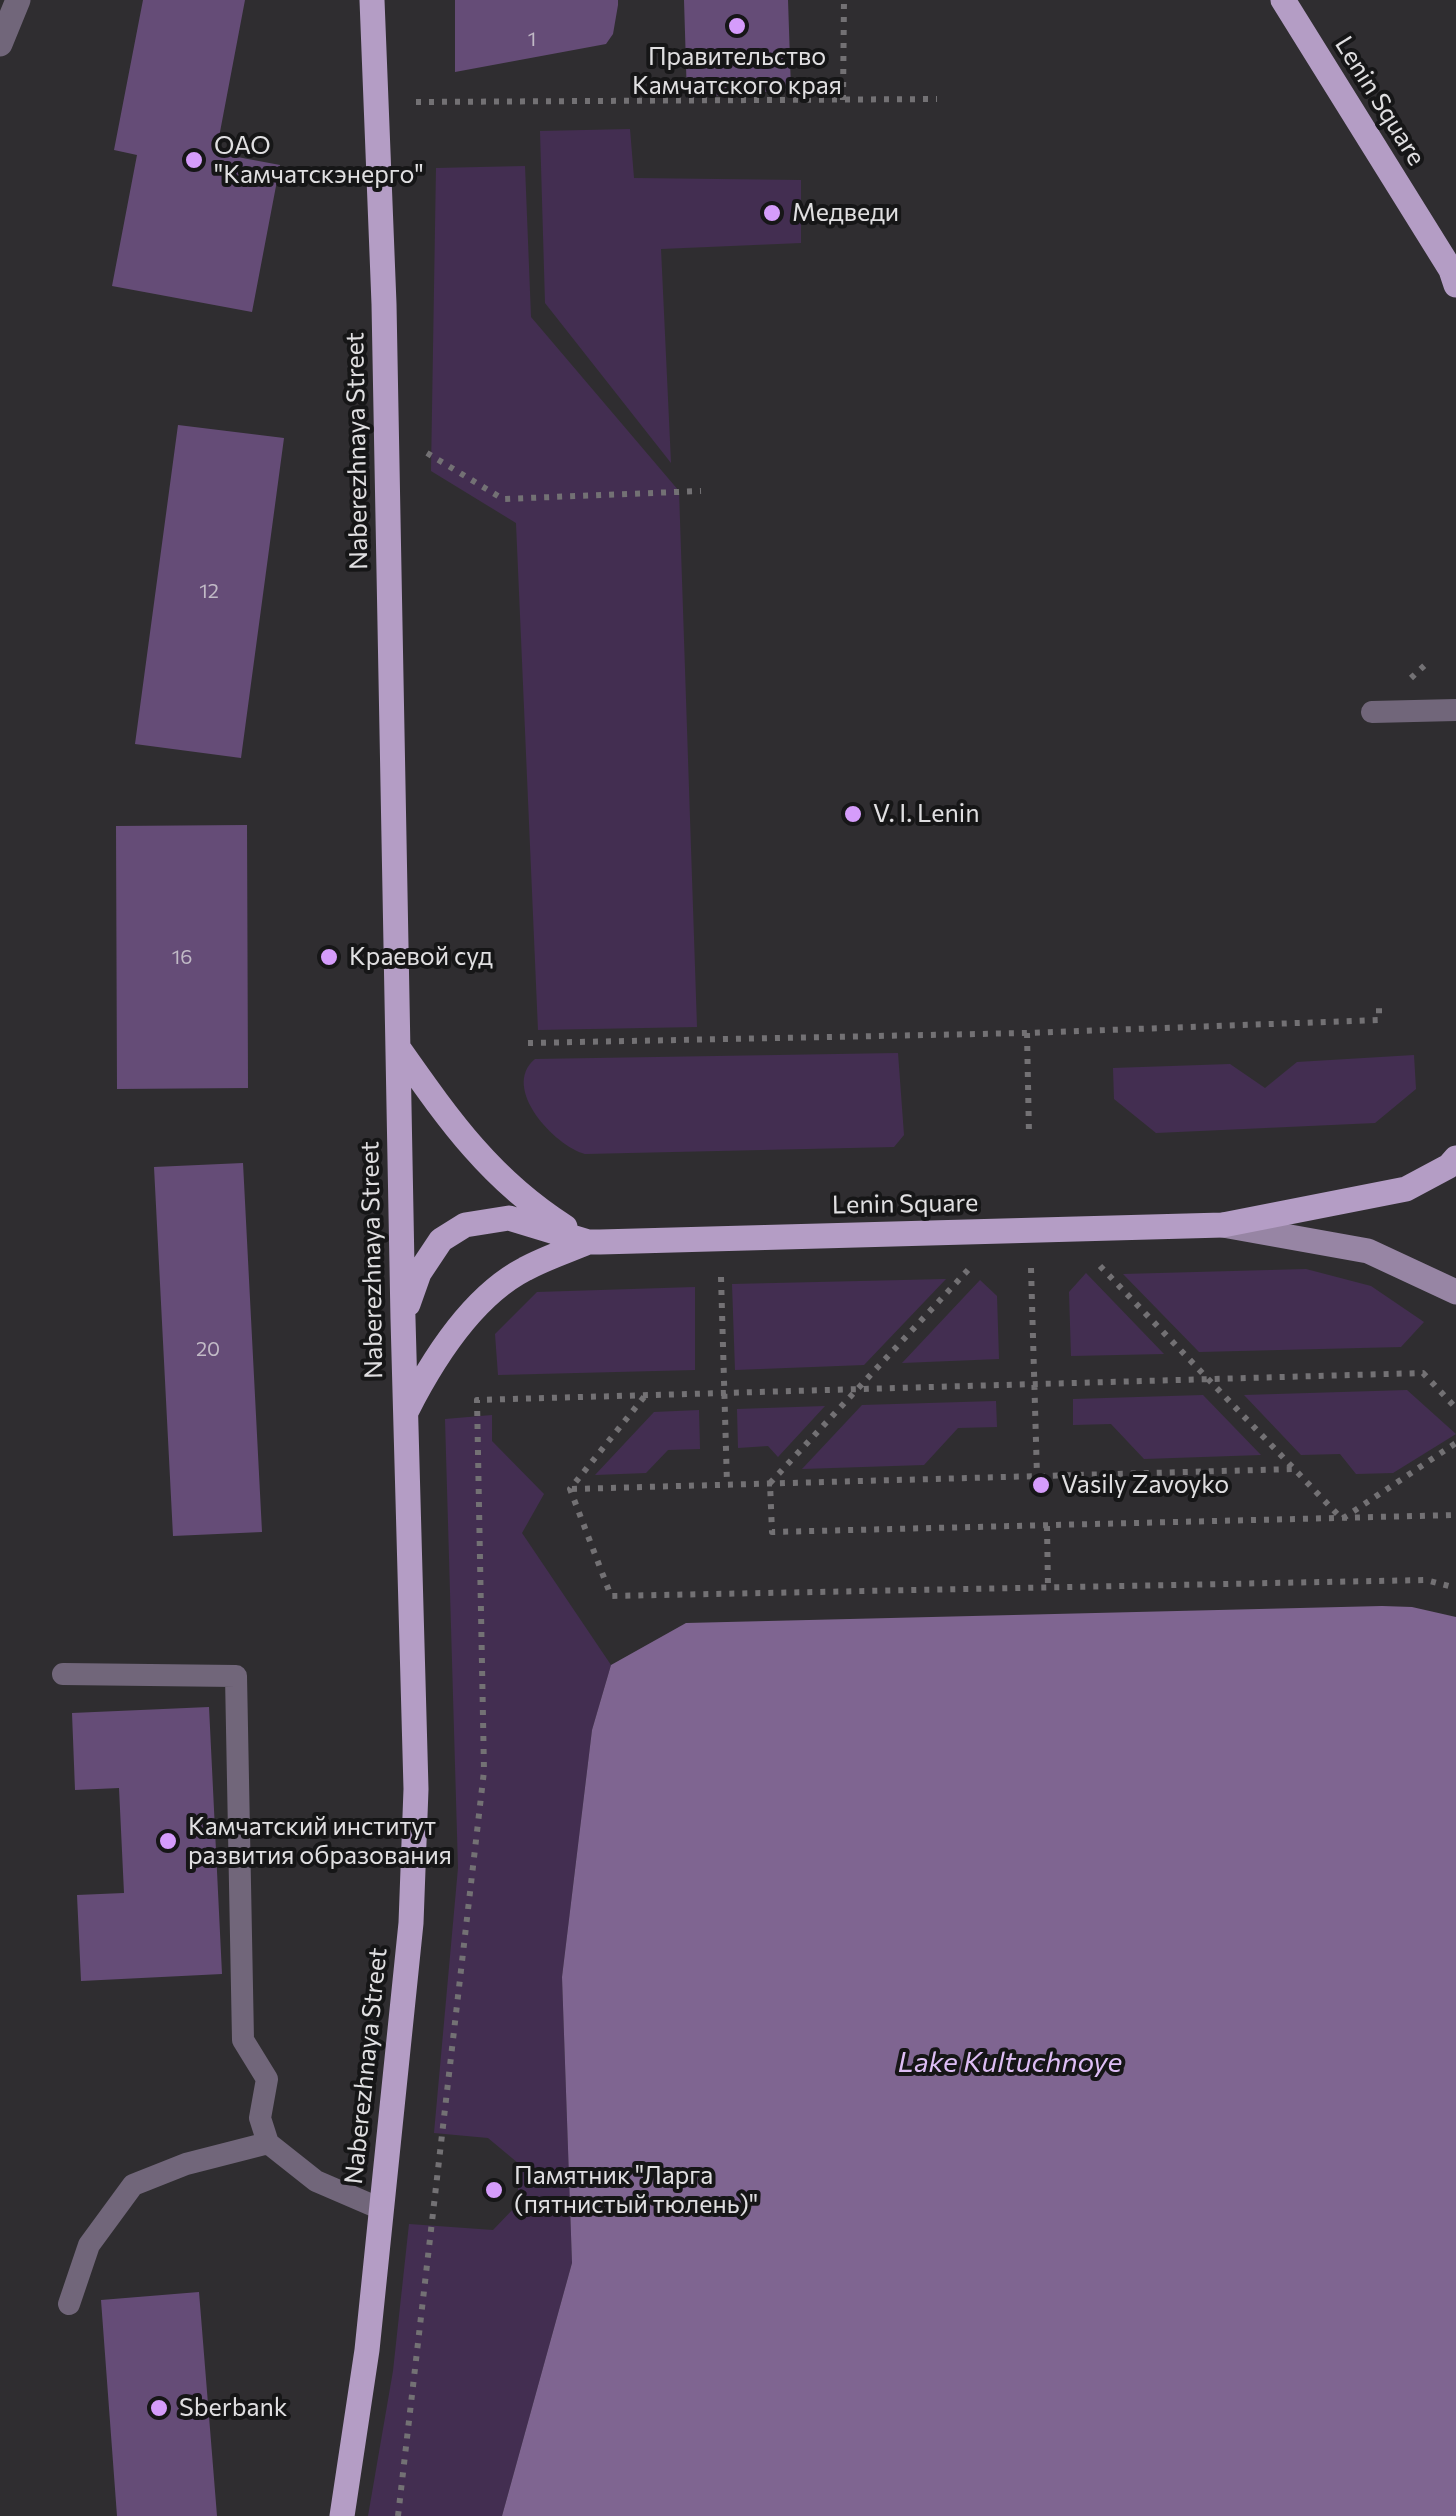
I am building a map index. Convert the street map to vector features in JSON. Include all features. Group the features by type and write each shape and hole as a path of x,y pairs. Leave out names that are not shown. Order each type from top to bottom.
{"main road":[{"name":"Naberezhnaya Street","path":"342,2516 367,2350 410,1923 416,1789 384,304 372,0"},
{"name":"Lenin Square","path":"1283,0 1451,270 1456,284"},
{"path":"399,1050 491,1170 538,1210 588,1242"},
{"name":"Lenin Square","path":"588,1242 1223,1225 1406,1190 1454,1168"},
{"path":"403,1319 419,1273 441,1240 465,1225 509,1218 588,1242"},
{"name":"Lenin Square","path":"1223,1225 1368,1251 1456,1292"},
{"path":"405,1412 447,1346 481,1304 522,1270 588,1242"}],"street":[{"path":"1,37 18,0"}],"lane":[{"path":"1372,712 1456,710"},
{"path":"64,1674 236,1676 243,2040 267,2079 260,2118 268,2143 316,2181 381,2209"},
{"path":"69,2304 89,2244 133,2186 186,2164 268,2143"}],"path":[{"path":"843,100 844,0"},
{"path":"416,102 937,99"},
{"path":"427,453 502,499 701,491"},
{"path":"528,1044 1026,1034 1380,1020 1378,1004"},
{"path":"1026,1034 1029,1134"},
{"path":"1100,1266 1342,1519"},
{"path":"1031,1268 1038,1476"},
{"path":"968,1270 770,1484 772,1532 1456,1515"},
{"path":"721,1277 727,1484"},
{"path":"398,2516 484,1771 477,1400 1423,1373 1456,1408"},
{"path":"570,1489 645,1396"},
{"path":"1342,1519 1456,1443"},
{"path":"570,1489 1294,1469"},
{"path":"570,1489 611,1596 1426,1580 1456,1588"},
{"path":"1047,1526 1048,1587"}],"shaded area":[{"path":"630,129 634,178 801,180 801,243 661,249 671,463 545,303 540,131"},
{"path":"525,166 531,317 679,491 697,1027 538,1030 516,523 431,471 436,168"},
{"path":"898,1053 904,1135 894,1147 585,1154 547,1128 528,1100 524,1085 526,1071 535,1059"},
{"path":"1414,1055 1416,1089 1375,1123 1156,1133 1114,1099 1113,1068 1230,1064 1265,1088 1297,1062"},
{"path":"1306,1269 1371,1286 1424,1322 1401,1347 1199,1352 1123,1274"},
{"path":"1086,1273 1164,1354 1071,1356 1069,1292"},
{"path":"946,1279 864,1365 735,1370 732,1284"},
{"path":"980,1280 997,1296 999,1359 902,1363"},
{"path":"695,1287 695,1370 498,1375 495,1334 537,1292"},
{"path":"1407,1390 1456,1434 1393,1473 1356,1474 1340,1454 1301,1455 1244,1395"},
{"path":"1203,1395 1261,1455 1144,1459 1111,1424 1073,1425 1073,1399"},
{"path":"996,1401 997,1427 958,1428 924,1465 802,1469 862,1405"},
{"path":"825,1406 778,1457 768,1446 738,1448 737,1409"},
{"path":"699,1410 700,1449 668,1450 646,1473 595,1475 654,1412"},
{"path":"492,1415 492,1441 544,1494 522,1533 611,1665 592,1730 562,1977 572,2263 502,2516 368,2516 393,2371 409,2224 493,2230 518,2204 518,2163 488,2138 434,2133 458,1868 445,1419"}],"water":[{"name":"Lake Kultuchnoye","path":"1412,1607 1456,1617 1456,2516 502,2516 572,2263 562,1977 592,1730 611,1665 686,1623"}],"building":[{"name":"ОАО \"Камчатскэнерго\"","path":"143,0 245,0 216,153 280,165 252,312 112,286 137,155 114,150"},
{"name":"Правительство Камчатского края","path":"455,0 618,0 618,5 613,34 606,44 455,72"},
{"name":"Правительство Камчатского края","path":"684,0 788,0 791,90 687,98"},
{"path":"178,425 284,438 241,758 135,744"},
{"path":"247,825 248,1088 117,1089 116,826"},
{"path":"243,1163 262,1532 173,1536 154,1167"},
{"name":"Камчатский институт развития образования","path":"209,1707 222,1974 81,1981 77,1895 124,1893 119,1788 75,1790 72,1713"},
{"name":"Sberbank","path":"199,2292 217,2516 117,2516 101,2300"}],"place":[{"name":"Правительство Камчатского края","path":"737,26"},
{"name":"ОАО \"Камчатскэнерго\"","path":"194,160"},
{"name":"Медведи","path":"772,213"},
{"name":"V. I. Lenin","path":"853,814"},
{"name":"Краевой суд","path":"329,957"},
{"name":"Vasily Zavoyko","path":"1041,1485"},
{"name":"Камчатский институт развития образования","path":"168,1841"},
{"name":"Памятник \"Ларга (пятнистый тюлень)\"","path":"494,2190"},
{"name":"Sberbank","path":"159,2408"}]}
